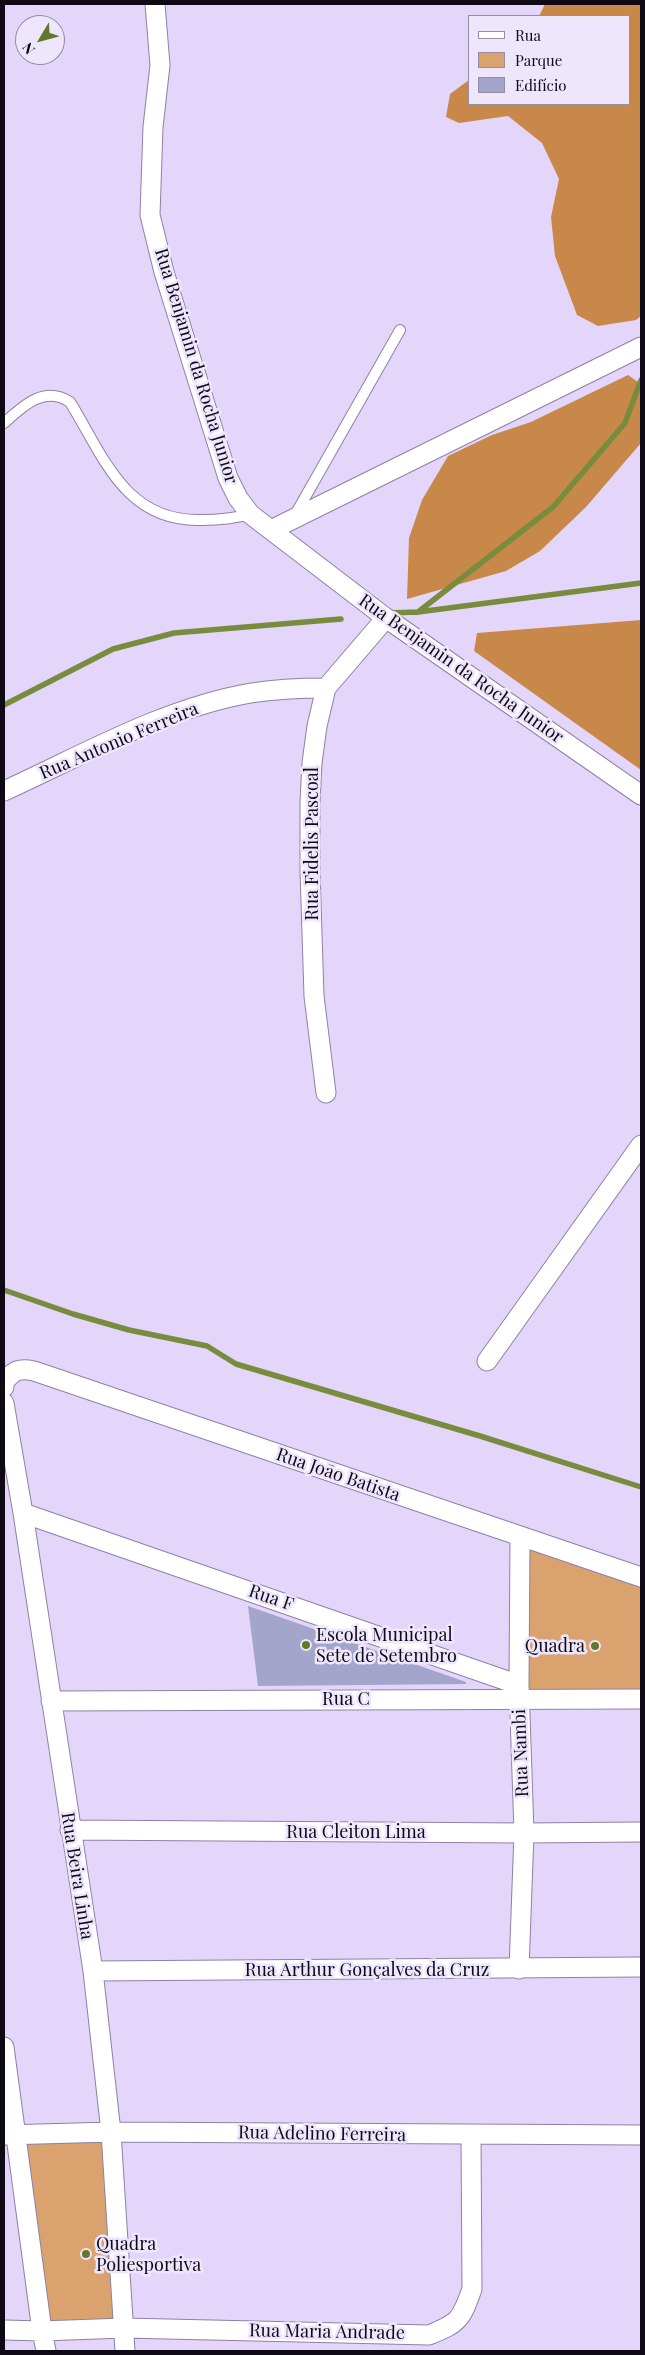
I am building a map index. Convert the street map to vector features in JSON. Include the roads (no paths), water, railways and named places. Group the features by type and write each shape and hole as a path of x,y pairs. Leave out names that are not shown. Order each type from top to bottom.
{"street":[{"name":"Rua Benjamin da Rocha Junior","path":"155,4 160,65 152,137 150,215 164,272 228,478 238,498 250,514 386,618 641,795"},
{"path":"271,530 641,347"},
{"name":"Rua Fidelis Pascoal","path":"326,1093 314,996 310,802 317,726 326,688 386,618"},
{"name":"Rua Antonio Ferreira","path":"4,791 128,733 205,705 249,694 286,688 326,688"},
{"path":"487,1361 641,1144"},
{"name":"Rua Joāo Batista","path":"4,1388 4,1382 14,1371 21,1369 34,1371 641,1577"},
{"name":"Rua Beira Linha","path":"4,1403 23,1513 50,1701 93,1971 111,2132 125,2351"},
{"name":"Rua F","path":"23,1513 519,1692"},
{"name":"Rua Nambi","path":"520,1537 519,1692 524,1833 520,1969"},
{"name":"Rua C","path":"50,1701 519,1692 641,1699"},
{"name":"Rua Cleiton Lima","path":"70,1830 641,1832"},
{"name":"Rua Arthur Gonçalves da Cruz","path":"93,1971 641,1967"},
{"path":"4,2047 10,2135 46,2351"},
{"name":"Rua Adelino Ferreira","path":"10,2135 111,2132 641,2135"},
{"name":"Rua Maria Andrade","path":"4,2330 42,2331 124,2328 429,2334 452,2326 464,2312 472,2289 471,2135"}],"lane":[{"path":"294,518 400,330"},
{"path":"4,423 34,399 42,396 62,397 70,402 119,484 140,504 157,513 180,521 233,519 250,514"}],"waterway":[{"path":"418,612 553,507 625,423 641,380"},
{"path":"388,613 418,612 641,583"},
{"path":"4,705 113,649 174,633 341,619"},
{"path":"4,1290 73,1314 129,1330 207,1346 236,1364 480,1436 641,1487"}],"place":[{"name":"Escola Municipal Sete de Setembro","path":"306,1645"},
{"name":"Quadra","path":"595,1646"},
{"name":"Quadra Poliesportiva","path":"86,2254"}]}
